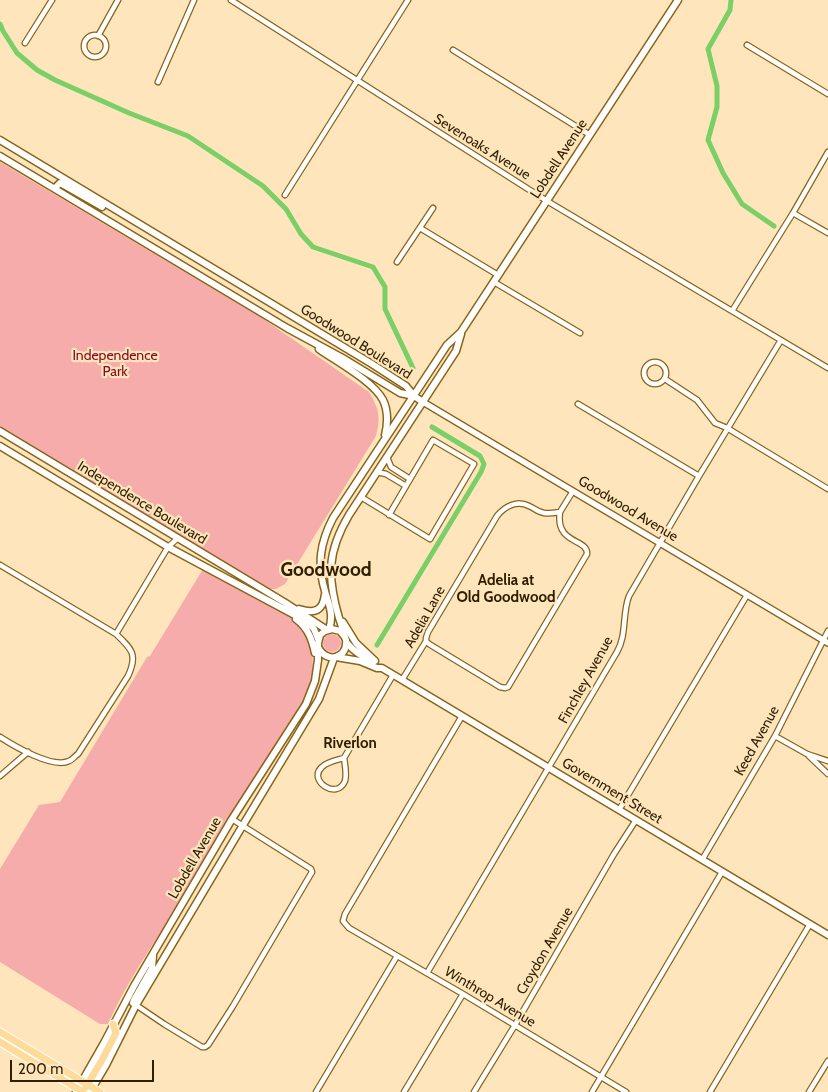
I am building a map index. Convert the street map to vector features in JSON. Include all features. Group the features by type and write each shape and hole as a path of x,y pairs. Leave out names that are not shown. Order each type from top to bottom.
{"main road":[{"name":"Lobdell Avenue","path":"328,630 332,614 320,564 321,548 324,537 339,508 447,345 461,332 678,0"},
{"name":"Goodwood Boulevard","path":"0,140 372,364 406,386 414,396"},
{"name":"Goodwood Boulevard","path":"0,156 287,328 400,392 414,396"},
{"path":"55,188 60,183 96,204 116,211"},
{"path":"154,248 161,242 183,250"},
{"path":"287,328 372,386 383,400 387,414 387,428 384,441"},
{"name":"Lobdell Avenue","path":"346,640 332,591 331,565 335,545 349,515 456,351 461,332"},
{"path":"346,360 364,366 372,364"},
{"name":"Goodwood Avenue","path":"414,396 423,402"},
{"name":"Independence Boulevard","path":"0,431 293,607"},
{"name":"Independence Boulevard","path":"0,446 168,547 286,610"},
{"path":"339,508 349,515"},
{"path":"320,564 331,565"},
{"path":"293,607 306,611 317,610 324,602 325,591"},
{"path":"293,607 328,630"},
{"path":"286,610 309,623 314,629 321,653 335,657 345,651 346,640 340,631 332,629 322,633 318,642"},
{"path":"286,610 299,620 306,629 318,660"},
{"path":"339,618 356,643 375,661"},
{"name":"Government Street","path":"346,640 350,648 358,654 380,664 382,668"},
{"name":"Lobdell Avenue","path":"113,1024 232,819 306,704 315,681 318,642"},
{"name":"Lobdell Avenue","path":"88,1086 119,1040 136,1005 319,699 335,657"},
{"name":"Government Street","path":"335,657 348,658 382,668 828,935"},
{"path":"330,668 348,658"},
{"path":"136,1005 133,1004 134,1000 152,968 153,954"},
{"path":"0,1042 80,1091 88,1086 112,1042 116,1033 113,1024"},
{"path":"0,1032 100,1092"}],"street":[{"path":"25,43 52,0"},
{"path":"98,36 118,0"},
{"path":"158,82 194,0"},
{"name":"Sevenoaks Avenue","path":"231,0 547,201 828,368"},
{"path":"285,195 408,0"},
{"path":"98,36 104,42 105,50 99,56 91,57 85,51 84,43 90,37 98,36"},
{"path":"747,45 828,94"},
{"path":"453,50 590,135"},
{"path":"732,311 793,213 828,152"},
{"path":"397,262 433,208"},
{"path":"793,213 828,233"},
{"path":"420,228 498,275"},
{"path":"494,282 580,334"},
{"path":"269,317 276,306"},
{"name":"Finchley Avenue","path":"427,973 620,647 629,596 727,428 781,340"},
{"path":"658,362 666,369 666,379 657,385 648,382 645,378 645,368 648,364 658,362"},
{"path":"666,379 697,400 715,423 727,428 828,489"},
{"name":"Goodwood Avenue","path":"423,402 826,642"},
{"path":"578,404 699,476"},
{"path":"361,497 389,515 430,539 474,464 433,440 389,515"},
{"path":"387,457 391,467 410,479"},
{"path":"377,472 386,474 406,486"},
{"path":"91,500 98,490"},
{"path":"426,641 500,687 506,688 510,684 585,559 587,552 585,547 568,537 560,527 560,512 573,491"},
{"name":"Adelia Lane","path":"402,680 426,641 428,632 502,510 507,506 518,504 529,506 543,513 560,512"},
{"path":"134,526 140,516"},
{"path":"116,634 168,547 178,538"},
{"path":"0,565 116,634 128,645 134,654 133,666 128,676 78,754 69,761 58,763 44,760 0,737"},
{"path":"619,810 747,595"},
{"name":"Keed Avenue","path":"702,860 775,736 826,642 828,632"},
{"path":"344,758 346,772 342,785 335,789 329,789 320,783 318,777 322,767 344,758 393,675"},
{"name":"Winthrop Avenue","path":"462,716 343,920 349,928 626,1092"},
{"path":"775,736 807,754 828,761"},
{"path":"0,776 28,752"},
{"path":"807,754 828,774"},
{"path":"136,1005 202,1046 208,1045 312,872 311,869 232,819"},
{"name":"Croydon Avenue","path":"474,1092 614,854 636,820"},
{"path":"592,1092 722,872"},
{"path":"710,1092 810,924"},
{"path":"316,1092 397,956"},
{"path":"404,1092 462,994"},
{"path":"809,1092 828,1061"}],"green space":[{"name":"Independence Park","path":"0,162 262,318 369,392 378,413 376,436 285,584 276,589 267,589 0,430"},
{"path":"203,569 282,611 302,627 311,646 313,667 310,688 307,698 167,924 150,948 108,1024 100,1024 0,962 0,869 39,805 60,802 147,657 150,656"},
{"path":"328,634 336,634 341,639 339,650 328,652 323,647 323,639"}],"waterway":[{"path":"731,0 730,10 708,49 717,86 717,107 708,140 723,173 742,204 774,226"},
{"path":"0,24 17,53 37,70 129,113 188,136 263,186 286,209 301,234 313,247 373,267 385,287 385,309 413,368"},
{"path":"377,645 484,464 480,456 432,427"}],"district":[{"name":"Goodwood","path":"326,570"},
{"name":"Adelia at Old Goodwood","path":"506,590"},
{"name":"Riverlon","path":"350,744"}]}
